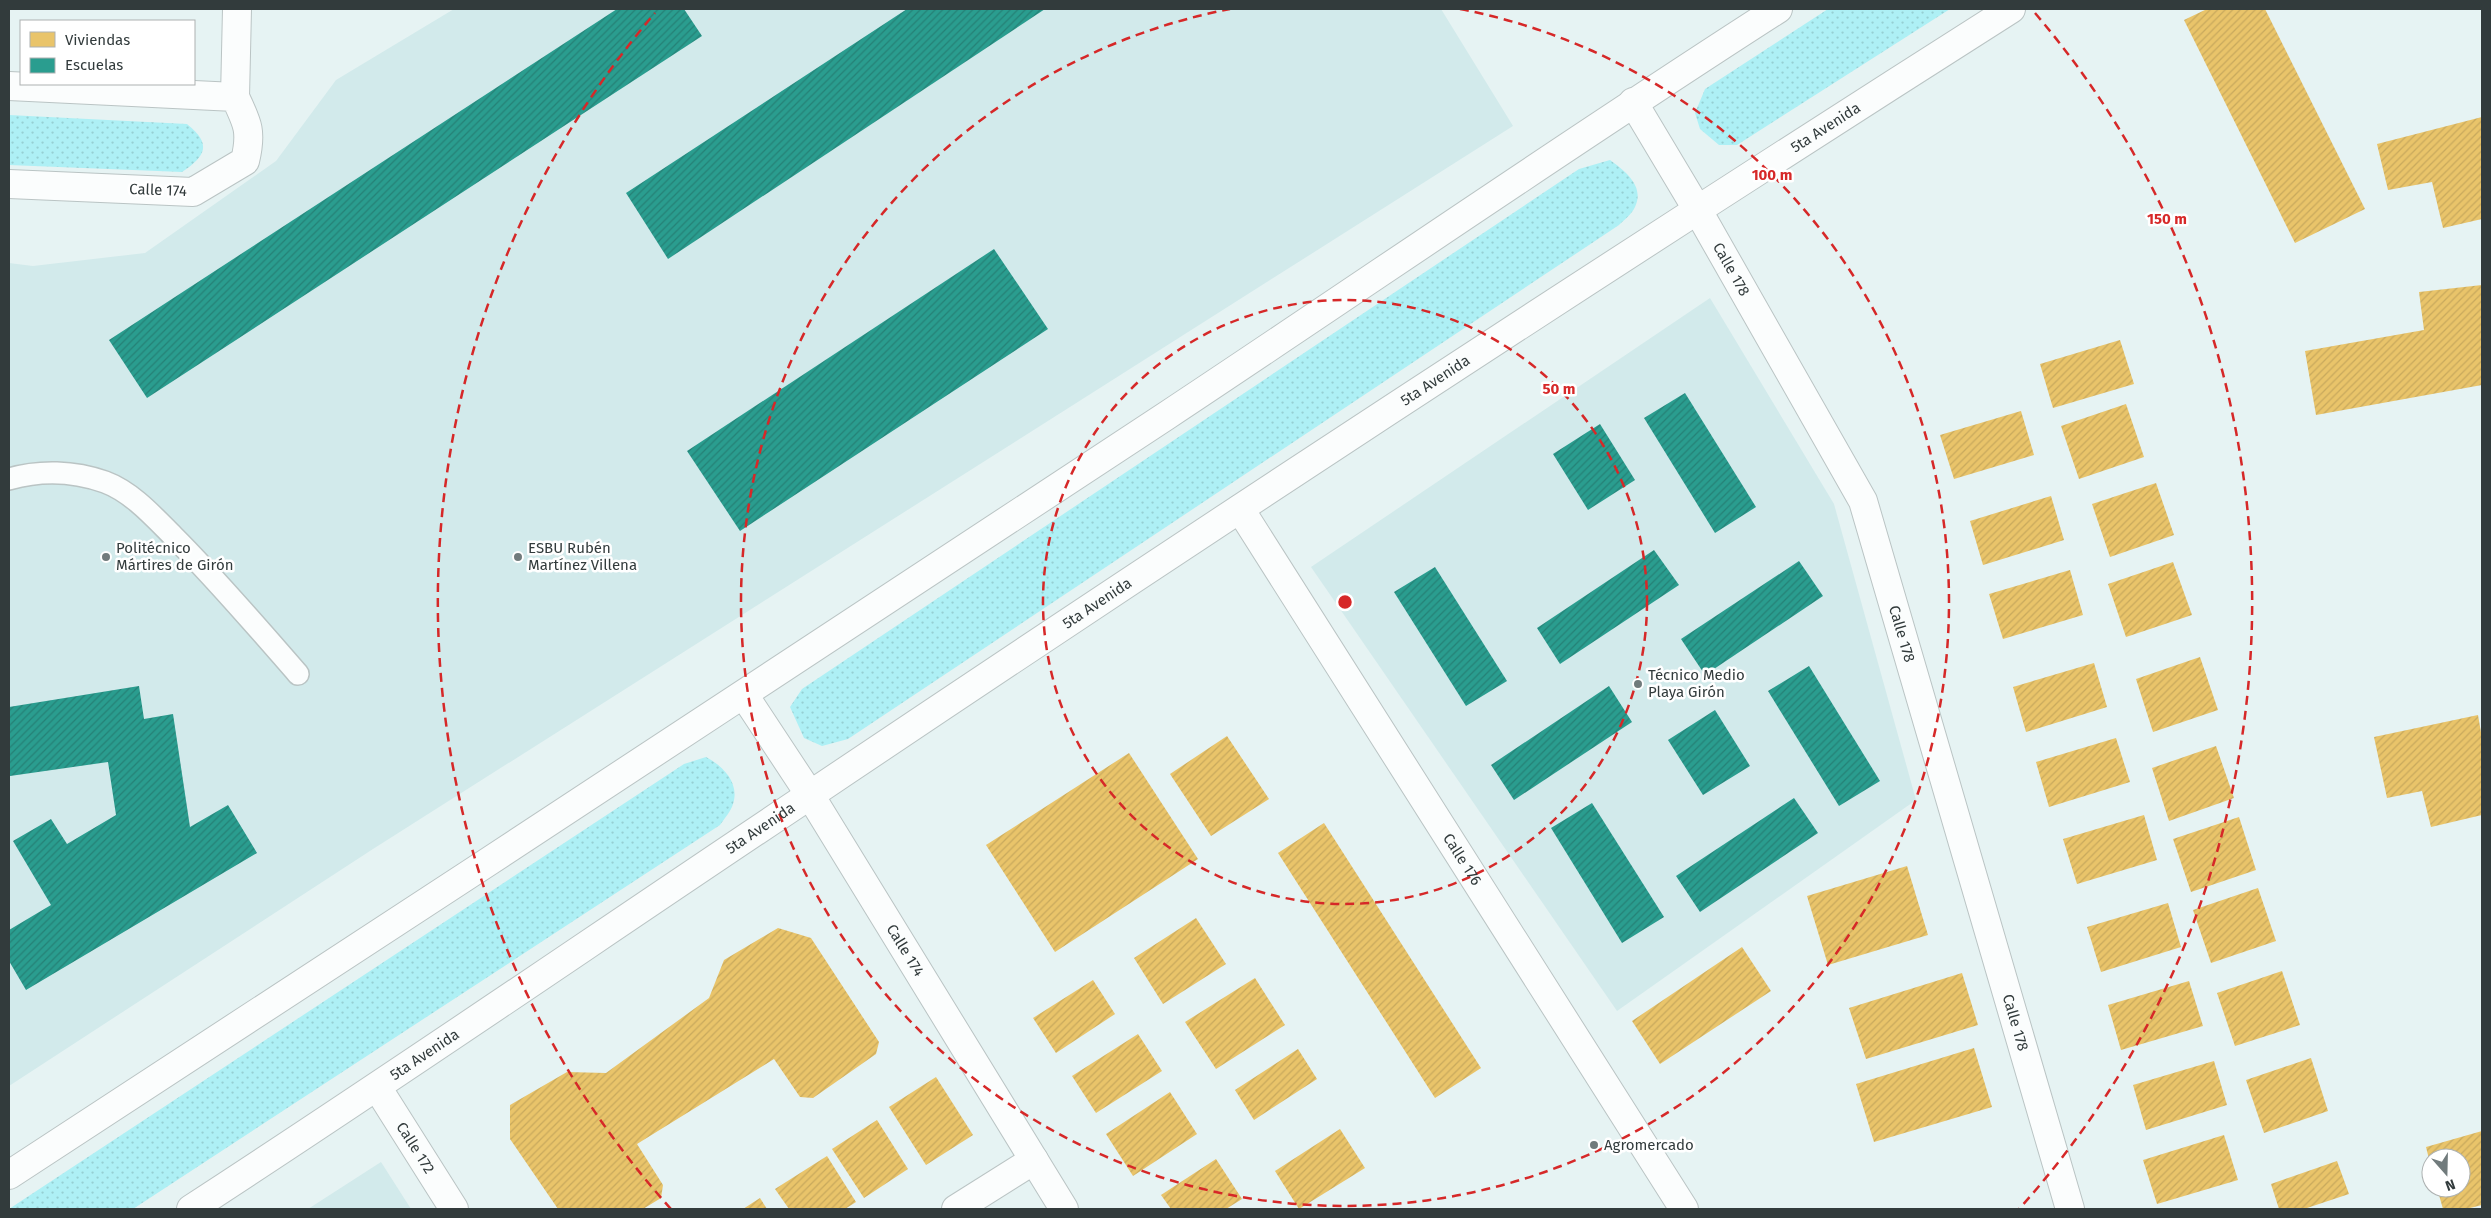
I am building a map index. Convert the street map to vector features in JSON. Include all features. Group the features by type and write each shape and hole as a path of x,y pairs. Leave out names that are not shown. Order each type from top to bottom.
{"main road":[{"path":"9,86 235,97 237,9"},
{"path":"9,1175 744,695 1190,400 1633,102 1778,9"},
{"name":"5ta Avenida","path":"190,1209 377,1087 810,795 1240,509 1697,209 2011,9"},
{"name":"Calle 174","path":"9,184 193,192 244,161 250,140 245,118 235,97"},
{"name":"Calle 178","path":"1633,102 1697,209 1863,501 2070,1209"},
{"name":"Calle 176","path":"1240,509 1684,1209"},
{"name":"Calle 174","path":"744,695 810,795 1064,1209"},
{"name":"Calle 172","path":"377,1087 454,1209"},
{"path":"956,1209 1034,1160"}],"lane":[{"path":"9,479 22,475 60,472 106,482 142,505 213,576 298,674"}],"shaded area":[{"name":"ESBU Rubén Martínez Villena","path":"454,9 1441,9 1513,126 373,849 9,1086 9,263 33,266 145,253 276,161 336,80"},
{"path":"1828,9 1950,9 1737,145 1719,145 1700,129 1695,113 1705,89"},
{"path":"9,115 187,124 200,138 203,150 196,161 182,172 9,165"},
{"path":"1610,160 1627,174 1637,192 1634,210 1619,225 848,739 822,746 804,738 790,707 802,689 1579,169"},
{"name":"Técnico Medio Playa Girón","path":"1710,298 1834,504 1916,800 1617,1011 1311,567"},
{"path":"706,757 724,770 734,789 735,796 732,807 720,825 133,1209 9,1209 684,764"},
{"path":"381,1162 411,1209 308,1209"}],"building: Viviendas":[{"path":"2207,9 2265,9 2365,209 2295,243 2184,20"},
{"path":"2482,117 2482,219 2443,228 2432,182 2388,190 2377,144"},
{"path":"2482,285 2482,385 2316,415 2305,351 2424,330 2419,292"},
{"path":"2120,340 2134,384 2053,408 2040,364"},
{"path":"2126,404 2144,457 2079,479 2061,426"},
{"path":"2021,411 2034,455 1954,479 1940,435"},
{"path":"2156,483 2174,535 2110,557 2092,504"},
{"path":"2051,496 2064,540 1983,565 1970,521"},
{"path":"2173,562 2192,615 2126,637 2108,584"},
{"path":"2070,570 2083,615 2003,639 1989,594"},
{"path":"2200,657 2218,710 2153,732 2136,679"},
{"path":"2094,663 2107,707 2026,732 2013,687"},
{"path":"2478,715 2482,738 2482,815 2431,827 2422,791 2387,798 2374,737"},
{"path":"1227,736 1269,799 1211,836 1170,774"},
{"path":"2116,738 2130,782 2049,807 2036,762"},
{"path":"2216,746 2234,798 2169,821 2152,768"},
{"path":"1129,753 1198,859 1055,952 986,845"},
{"path":"2144,815 2157,860 2077,884 2063,839"},
{"path":"2239,817 2256,870 2191,892 2173,839"},
{"path":"1324,823 1481,1068 1435,1098 1278,853"},
{"path":"1907,866 1928,935 1828,965 1807,896"},
{"path":"2258,888 2276,941 2211,963 2193,910"},
{"path":"2168,903 2181,947 2101,972 2087,927"},
{"path":"1196,918 1226,964 1163,1004 1134,958"},
{"path":"778,928 811,938 879,1042 876,1054 813,1098 800,1097 774,1059 637,1144 663,1185 661,1198 643,1209 558,1209 510,1139 510,1105 567,1072 606,1073 709,998 724,960"},
{"path":"1742,947 1771,991 1660,1064 1632,1021"},
{"path":"2282,971 2300,1025 2235,1046 2217,993"},
{"path":"1962,973 1978,1025 1866,1059 1849,1008"},
{"path":"1255,978 1285,1025 1216,1069 1185,1022"},
{"path":"1093,980 1115,1014 1056,1053 1033,1018"},
{"path":"2189,981 2203,1026 2121,1050 2108,1005"},
{"path":"1138,1034 1162,1071 1096,1113 1072,1076"},
{"path":"1974,1048 1992,1107 1874,1142 1856,1084"},
{"path":"1298,1049 1317,1079 1254,1120 1235,1090"},
{"path":"2311,1058 2328,1111 2264,1133 2246,1080"},
{"path":"2214,1061 2227,1105 2146,1130 2133,1085"},
{"path":"936,1077 973,1135 926,1165 889,1107"},
{"path":"1170,1092 1197,1134 1133,1176 1106,1134"},
{"path":"877,1120 908,1169 864,1198 832,1149"},
{"path":"1340,1129 1365,1168 1299,1209 1275,1171"},
{"path":"2482,1131 2482,1205 2466,1209 2443,1209 2440,1198 2471,1198 2471,1148 2426,1147"},
{"path":"2224,1135 2238,1180 2157,1204 2143,1160"},
{"path":"827,1156 856,1202 845,1209 789,1209 775,1189"},
{"path":"1216,1159 1242,1199 1226,1209 1171,1209 1161,1195"},
{"path":"2337,1161 2349,1194 2304,1209 2279,1209 2271,1184"},
{"path":"760,1198 767,1209 743,1209"}],"building: Escuelas":[{"path":"617,9 684,9 702,36 147,398 109,340"},
{"path":"907,9 1045,9 668,259 626,193"},
{"path":"994,249 1048,329 740,531 687,451"},
{"path":"1685,393 1756,507 1715,533 1644,418"},
{"path":"1600,424 1635,480 1588,510 1553,454"},
{"path":"1654,550 1679,585 1560,664 1537,628"},
{"path":"1799,561 1823,596 1705,675 1681,639"},
{"path":"1435,567 1507,681 1466,706 1394,592"},
{"path":"1809,666 1880,781 1839,806 1768,691"},
{"path":"139,686 144,719 173,714 190,827 228,805 257,853 26,990 9,961 9,930 51,905 13,841 51,819 67,844 116,815 108,762 10,776 9,707"},
{"path":"1609,686 1632,722 1514,800 1491,765"},
{"path":"1715,710 1750,766 1703,795 1668,740"},
{"path":"1794,798 1818,833 1700,912 1676,876"},
{"path":"1592,803 1664,917 1622,943 1551,828"}],"place":[{"name":"Politécnico Mártires de Girón","path":"106,557"},
{"name":"ESBU Rubén Martínez Villena","path":"518,557"},
{"name":"Técnico Medio Playa Girón","path":"1638,684"},
{"name":"Agromercado","path":"1594,1145"}]}
